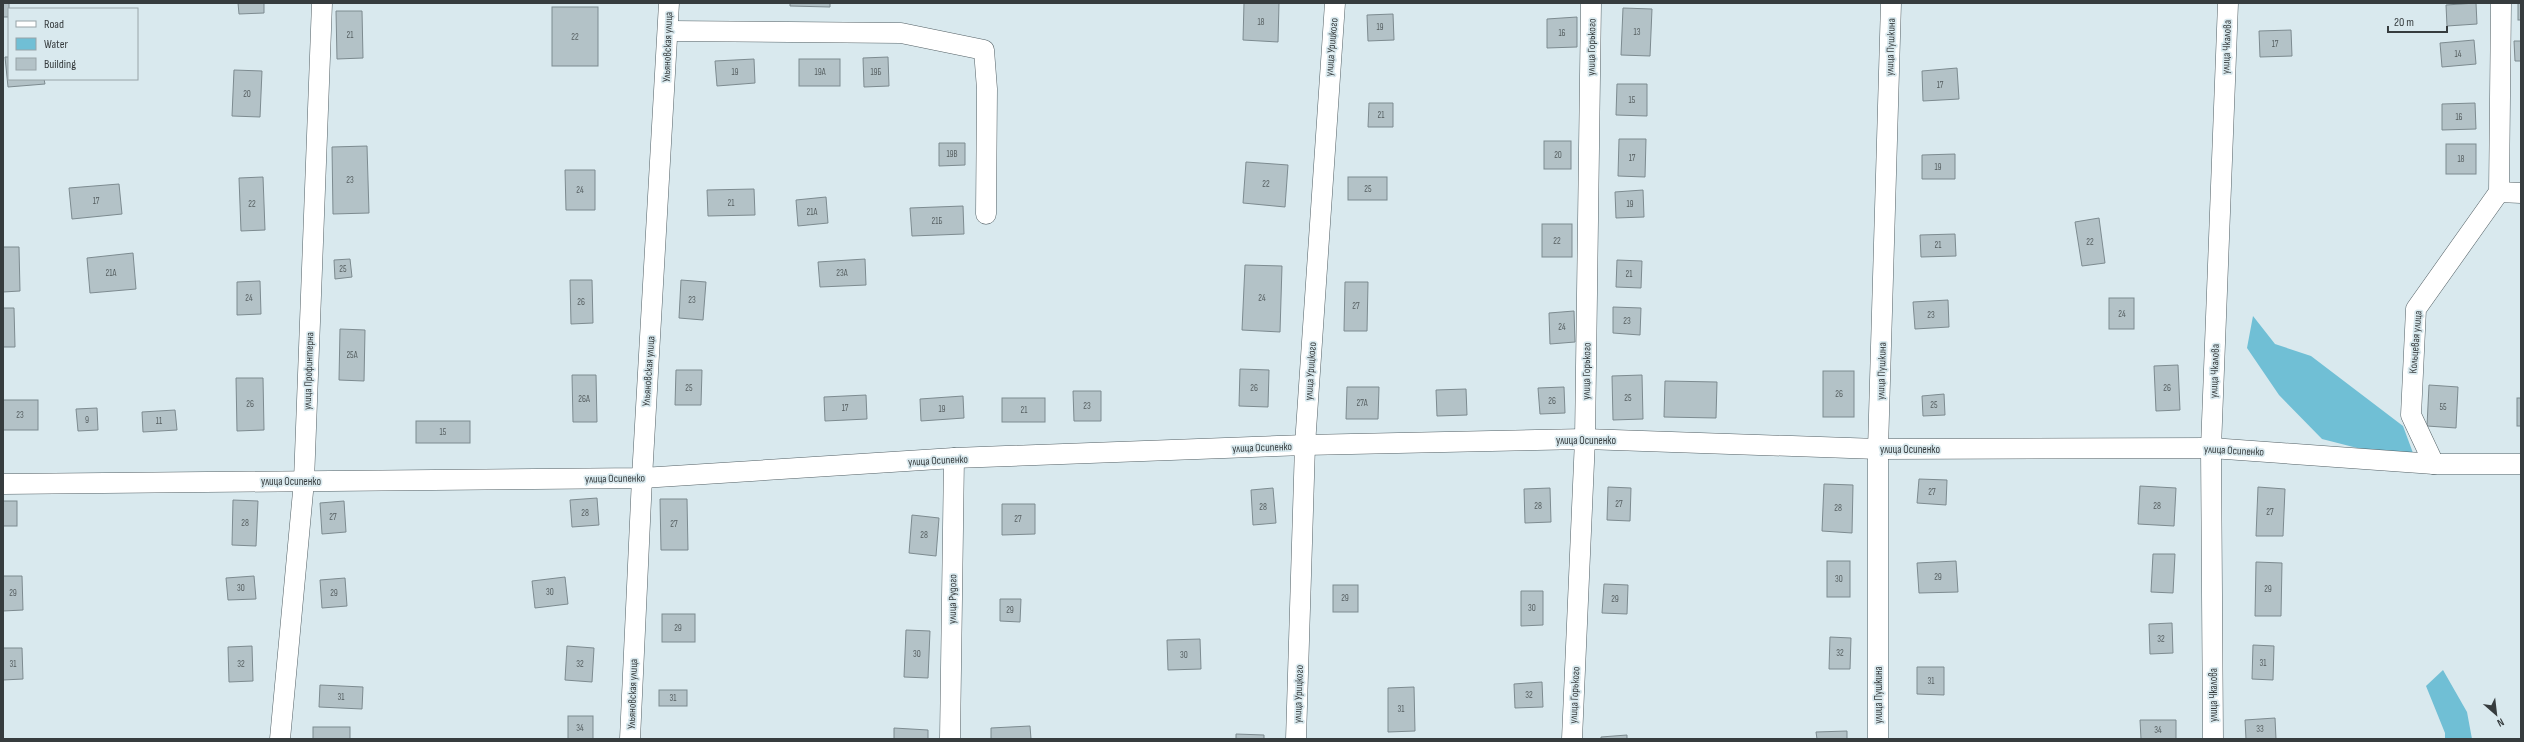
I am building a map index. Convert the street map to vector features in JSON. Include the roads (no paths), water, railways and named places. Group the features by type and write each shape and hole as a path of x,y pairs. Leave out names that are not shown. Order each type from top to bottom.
{"street":[{"name":"улица Профинтерна","path":"280,739 304,481 322,3"},
{"name":"Ульяновская улица","path":"630,739 642,478 669,31 669,3"},
{"name":"улица Урицкого","path":"1296,739 1305,445 1334,3"},
{"name":"улица Горького","path":"1572,739 1585,440 1591,3"},
{"name":"улица Пушкина","path":"1878,739 1878,449 1891,3"},
{"name":"улица Чкалова","path":"2213,739 2211,448 2228,3"},
{"path":"2501,3 2499,192 2521,193"},
{"path":"669,31 900,32 984,50 987,89 986,214"},
{"name":"Кольцевая улица","path":"2434,464 2411,415 2416,309 2499,192"},
{"name":"улица Осипенко","path":"3,484 642,478 954,458 1305,445 1585,440 1878,449 2211,448 2434,464 2521,464"},
{"name":"улица Рудого","path":"950,739 954,458"}],"water":[{"path":"2253,316 2275,344 2311,356 2403,426 2413,453 2373,452 2322,439 2279,395 2247,348"},
{"path":"2443,670 2467,712 2472,739 2445,739 2445,733 2426,686"}]}
